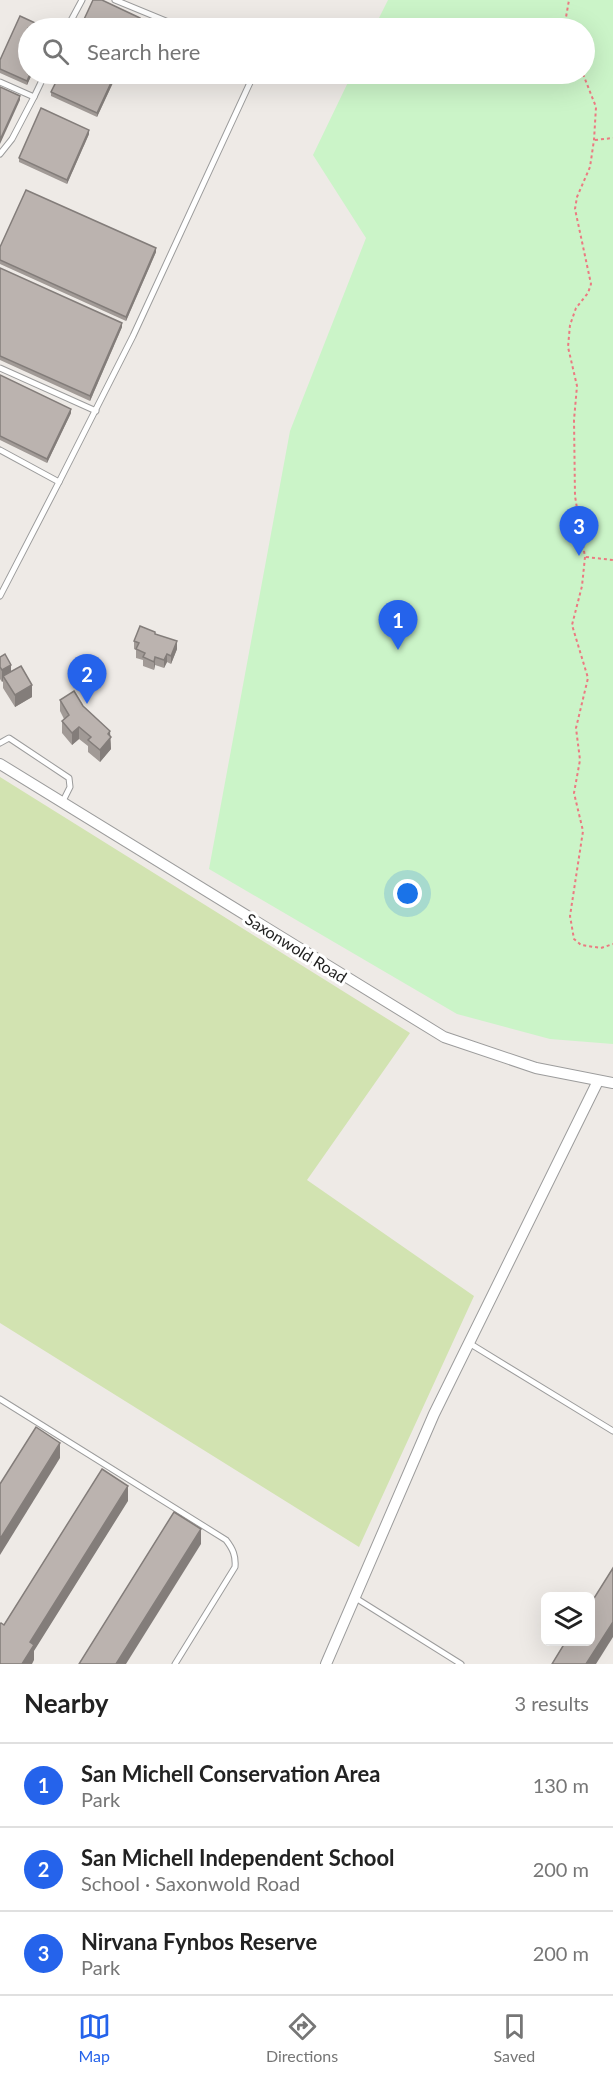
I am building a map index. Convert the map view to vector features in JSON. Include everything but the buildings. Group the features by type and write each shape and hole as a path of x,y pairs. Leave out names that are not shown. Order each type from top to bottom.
{"street":[{"name":"Saxonwold Road","path":"0,764 444,1037 536,1068 613,1083"},
{"path":"326,1664 434,1414 598,1081"}],"lane":[{"path":"72,18 82,0"},
{"path":"115,0 159,18"},
{"path":"0,81 34,97"},
{"path":"0,154 12,139 40,84"},
{"path":"0,596 96,411 249,84"},
{"path":"0,368 96,411"},
{"path":"0,450 59,482"},
{"path":"0,743 9,738 69,778 70,787 62,803"},
{"path":"469,1343 613,1431"},
{"path":"0,1399 226,1540 230,1546 235,1556 235,1567 175,1664"},
{"path":"354,1597 461,1664"}],"path":[{"path":"566,18 569,0"},
{"path":"587,84 596,107 594,140 590,167 575,209 591,285 588,293 576,308 567,347 577,386 574,420 575,496 585,557 582,586 572,625 588,678 576,728 580,760 574,793 584,831 571,899 571,928 574,939 581,945 601,948 613,944"},
{"path":"594,140 613,138"},
{"path":"585,557 613,560"}],"green space":[{"path":"388,0 613,0 613,1044 550,1039 457,1014 209,869 290,431 366,238 313,155 347,84 595,84 595,18 379,18"},
{"path":"0,777 410,1033 307,1180 474,1296 359,1547 0,1323"}],"place":[{"name":"Nirvana Fynbos Reserve","path":"579,556"},
{"name":"San Michell Conservation Area","path":"398,650"},
{"name":"San Michell Independent School","path":"87,704"}]}
